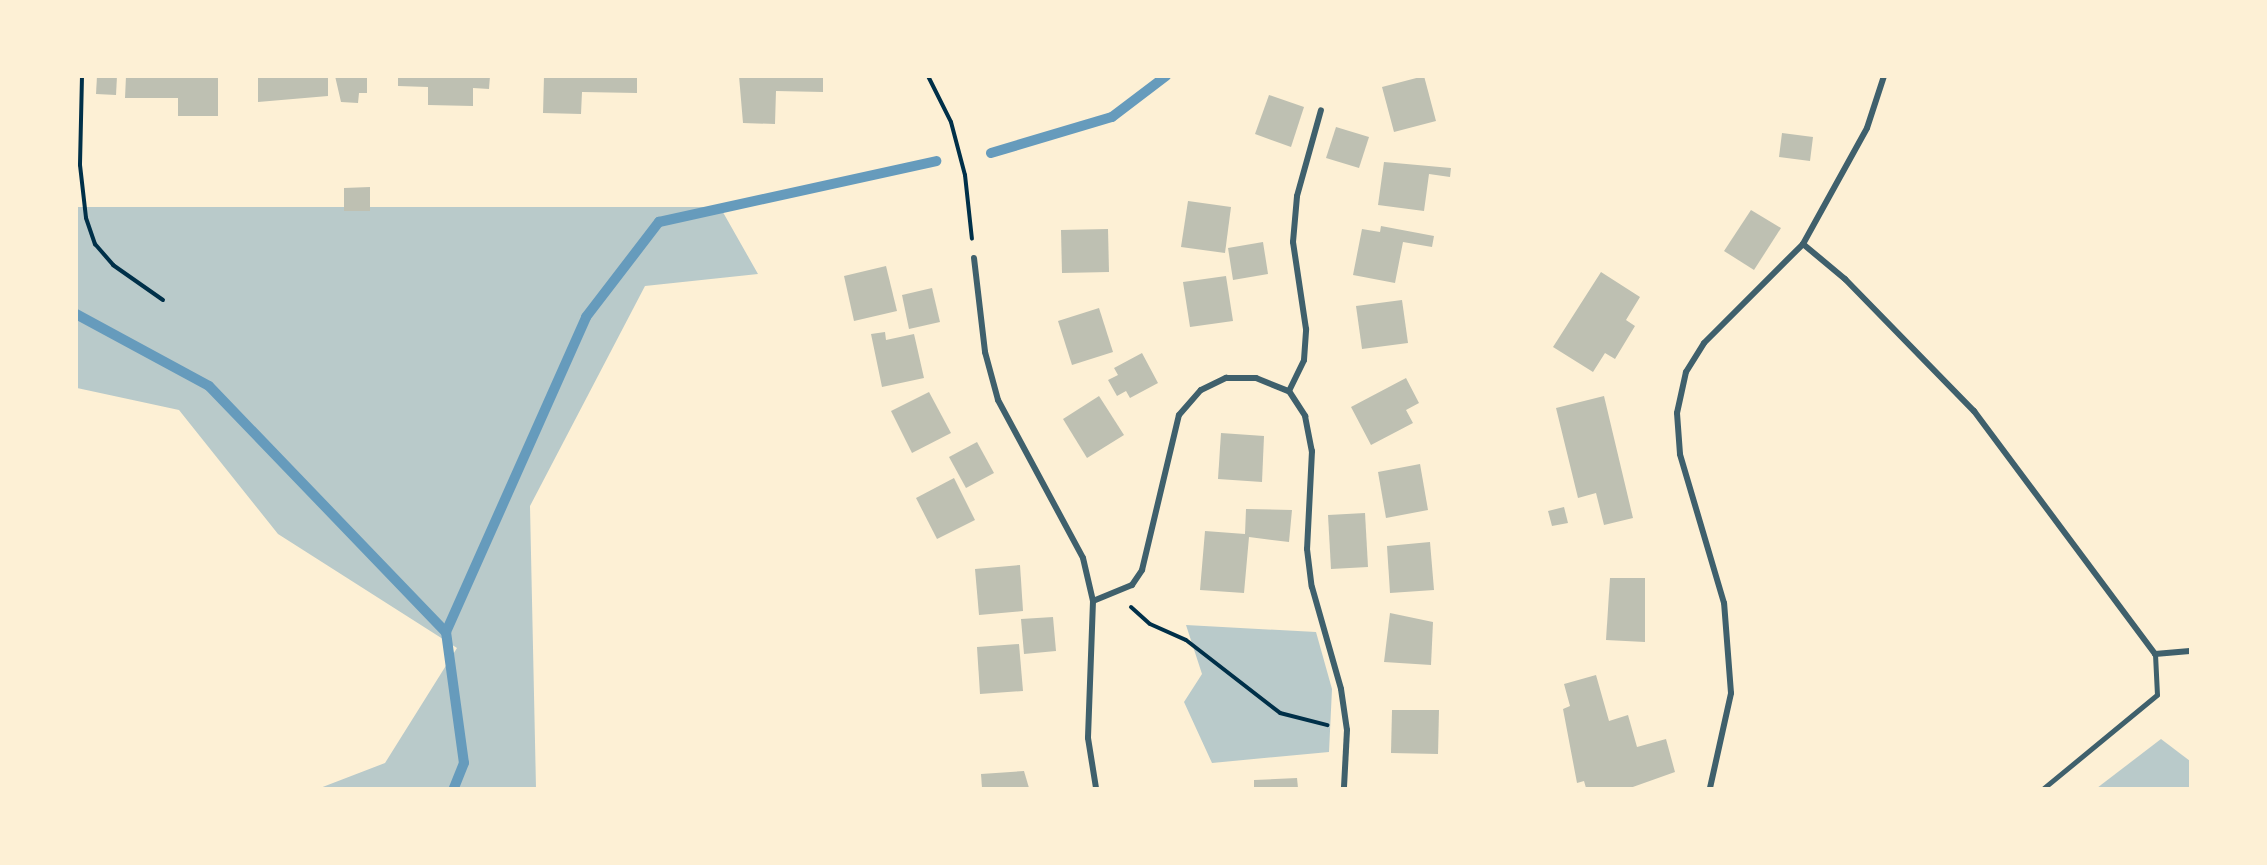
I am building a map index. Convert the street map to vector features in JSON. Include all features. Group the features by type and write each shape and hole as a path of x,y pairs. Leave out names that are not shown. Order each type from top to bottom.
{"street":[{"path":"1710,789 1731,693 1724,603 1680,454 1677,413 1686,372 1704,343 1803,244 1867,128 1884,76"},
{"path":"1289,391 1304,360 1306,329 1293,242 1297,196 1321,110"},
{"path":"1803,244 1845,279 1974,411 2155,654 2190,651"},
{"path":"974,258 985,352 998,400 1083,558 1092,602 1088,738 1096,789"},
{"path":"1092,602 1118,594 1142,570 1179,414 1201,390 1226,378 1256,378 1289,391 1305,416 1312,451 1307,549 1312,587 1328,636 1347,730 1344,789"}],"lane":[{"path":"2044,789 2157,694 2155,654"}],"path":[{"path":"82,76 80,165 86,218 95,244 112,265 163,300"},
{"path":"928,76 951,122 965,175 974,258"},
{"path":"1118,594 1150,624 1186,640 1280,713 1347,730"}],"shaded area":[{"path":"77,207 720,207 758,274 645,286 530,506 536,788 320,788 385,763 457,648 278,534 179,410 77,388"},
{"path":"1186,625 1316,632 1332,689 1329,752 1212,763 1184,702 1202,674"},
{"path":"2161,739 2190,761 2190,788 2097,788"}],"building":[{"path":"97,76 117,76 116,95 96,94"},
{"path":"126,76 218,76 218,116 178,116 178,98 125,98"},
{"path":"258,76 328,76 328,96 258,102"},
{"path":"335,76 367,76 367,93 359,93 358,103 341,102"},
{"path":"398,76 490,76 489,89 473,88 473,106 428,105 428,87 398,86"},
{"path":"544,76 637,76 637,93 582,92 581,114 543,113"},
{"path":"739,76 823,76 823,92 776,91 775,124 743,123"},
{"path":"1424,76 1436,121 1394,132 1382,87"},
{"path":"1269,95 1304,107 1291,147 1255,134"},
{"path":"1336,127 1369,137 1359,168 1326,158"},
{"path":"1782,133 1813,137 1810,161 1779,157"},
{"path":"1384,162 1451,168 1450,177 1429,174 1424,211 1378,205"},
{"path":"370,187 370,211 344,211 344,188"},
{"path":"1188,201 1231,207 1225,253 1181,247"},
{"path":"1751,210 1781,228 1754,270 1724,251"},
{"path":"1381,226 1434,236 1432,247 1403,242 1395,283 1353,275 1362,229 1380,232"},
{"path":"1108,229 1109,272 1062,273 1061,230"},
{"path":"1263,242 1268,274 1233,280 1228,248"},
{"path":"886,266 897,311 854,321 844,276"},
{"path":"1601,272 1640,297 1626,320 1635,326 1615,359 1605,353 1593,372 1553,347"},
{"path":"1226,276 1233,321 1190,327 1183,282"},
{"path":"932,288 940,322 909,329 902,295"},
{"path":"1402,300 1408,343 1362,349 1356,306"},
{"path":"1099,308 1113,352 1072,365 1058,321"},
{"path":"885,332 886,340 914,334 924,378 882,387 871,334"},
{"path":"1142,353 1158,383 1130,398 1126,391 1117,396 1108,380 1118,375 1114,368"},
{"path":"1406,378 1419,403 1406,410 1413,423 1371,445 1351,407"},
{"path":"929,392 951,433 912,453 891,411"},
{"path":"1099,396 1124,435 1087,458 1063,419"},
{"path":"1604,396 1633,518 1604,525 1596,493 1578,498 1556,408"},
{"path":"1221,433 1264,436 1262,482 1218,479"},
{"path":"977,442 994,473 966,488 949,457"},
{"path":"1420,464 1428,510 1386,518 1378,472"},
{"path":"954,478 975,520 937,539 916,498"},
{"path":"1564,507 1568,523 1552,526 1548,511"},
{"path":"1246,509 1292,510 1289,542 1249,537 1244,593 1200,590 1205,531 1245,534"},
{"path":"1365,513 1368,567 1331,569 1328,515"},
{"path":"1430,542 1434,590 1390,593 1387,546"},
{"path":"1020,565 1023,611 979,615 975,569"},
{"path":"1610,578 1645,578 1645,642 1606,640"},
{"path":"1390,613 1433,622 1431,665 1384,662"},
{"path":"1053,617 1056,651 1024,654 1021,619"},
{"path":"1019,644 1023,691 980,694 977,647"},
{"path":"1596,675 1609,721 1628,715 1637,747 1666,739 1675,772 1630,788 1586,788 1584,781 1577,783 1563,709 1570,706 1564,684"},
{"path":"1392,710 1439,710 1438,754 1391,753"},
{"path":"1024,771 1029,788 982,788 981,774"},
{"path":"1297,778 1298,788 1254,788 1254,780"}],"waterway":[{"path":"991,153 1112,117 1166,76"},
{"path":"446,632 586,317 659,222 936,161"},
{"path":"76,314 209,386 446,632 464,763 454,788"}]}
